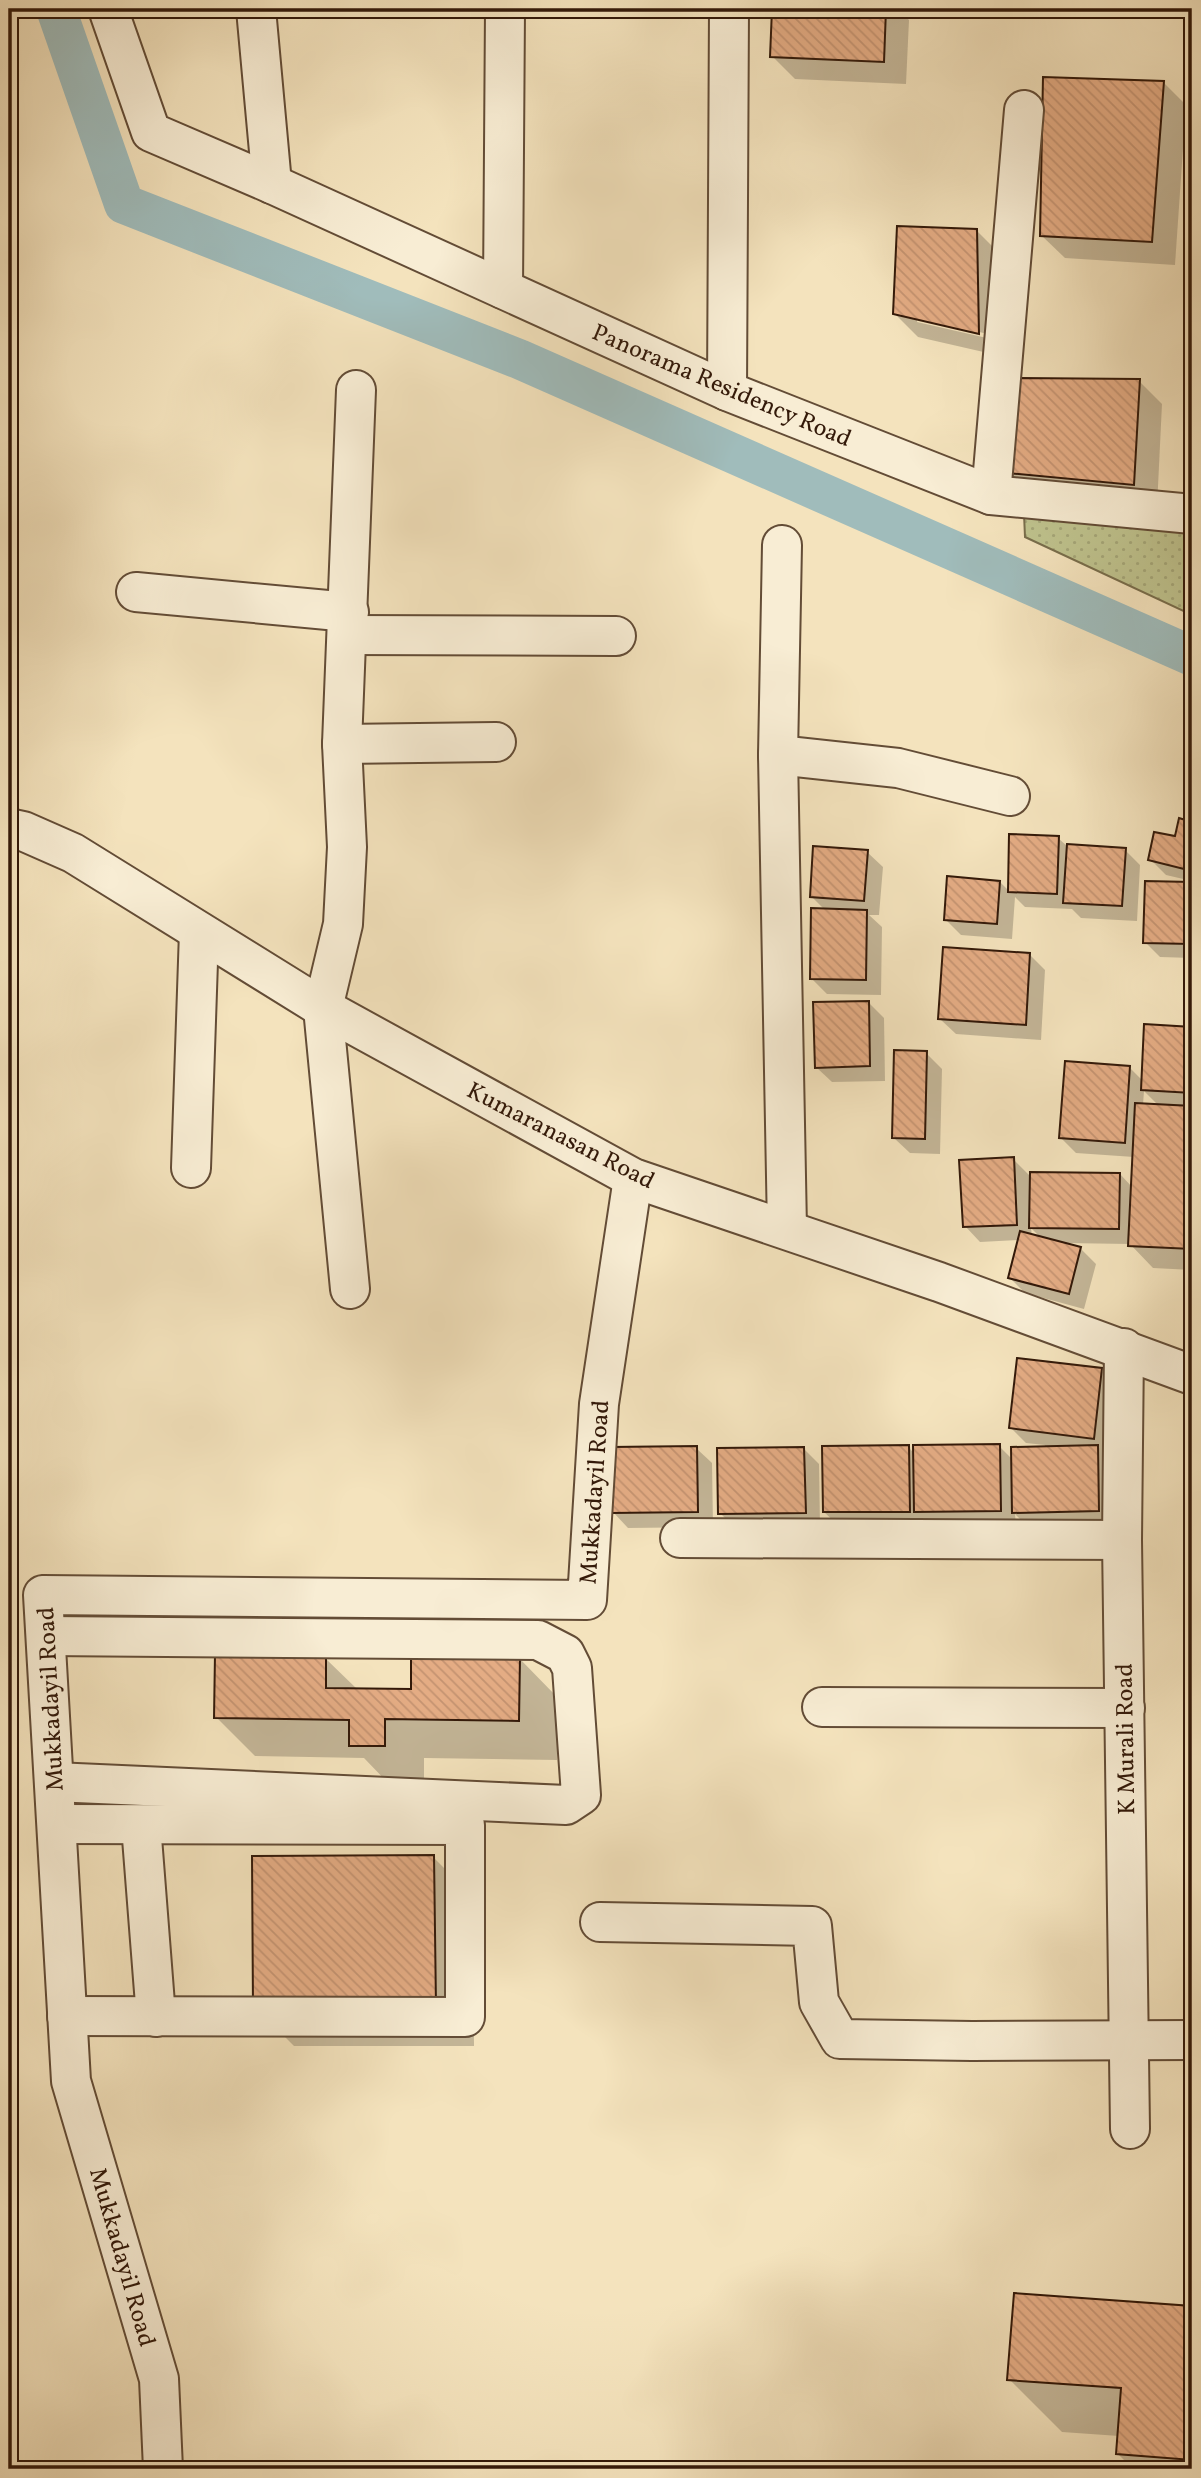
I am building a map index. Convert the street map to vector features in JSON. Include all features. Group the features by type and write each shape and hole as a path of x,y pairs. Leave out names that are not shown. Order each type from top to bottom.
{"street":[{"name":"Panorama Residency Road","path":"108,9 150,132 272,184 727,391 991,495 1192,514"},
{"path":"256,9 272,184"},
{"path":"503,289 505,9"},
{"path":"727,391 729,9"},
{"path":"991,495 1024,110"},
{"path":"350,1289 323,1008 343,924 347,847 342,744 356,390"},
{"path":"782,545 778,755 788,1229"},
{"path":"136,592 348,623 616,636"},
{"path":"342,744 496,741"},
{"path":"778,755 898,768 1010,796"},
{"name":"Kumaranasan Road","path":"9,828 23,831 73,853 323,1008 632,1178 788,1229 1124,1348 1192,1375"},
{"path":"191,1168 199,932"},
{"name":"Mukkadayil Road","path":"163,2469 159,2379 71,2081 43,1595 587,1600 599,1404 632,1178"},
{"name":"K Murali Road","path":"1124,1348 1122,1539 1130,2129"},
{"path":"680,1538 1122,1539"},
{"path":"46,1636 538,1640 565,1654 572,1668 581,1795 566,1805 54,1782"},
{"path":"822,1707 1125,1708"},
{"path":"57,1824 465,1825 465,2017 67,2016"},
{"path":"141,1825 156,2017"},
{"path":"600,1922 812,1926 819,2002 840,2039 1192,2039"}],"green space":[{"path":"1024,514 1192,530 1192,615 1025,537"}],"building":[{"path":"772,9 886,9 884,62 770,57"},
{"path":"1043,77 1164,81 1152,242 1040,236"},
{"path":"897,226 977,229 979,334 893,314"},
{"path":"1019,378 1140,379 1134,485 1007,473"},
{"path":"1179,818 1192,822 1192,871 1148,860 1154,832 1175,836"},
{"path":"1009,834 1059,836 1057,894 1008,892"},
{"path":"1067,844 1126,848 1122,906 1063,903"},
{"path":"813,846 868,850 864,901 810,897"},
{"path":"947,876 1000,881 997,924 944,920"},
{"path":"1145,881 1192,882 1192,944 1143,943"},
{"path":"811,908 867,910 866,980 810,979"},
{"path":"943,947 1030,953 1026,1025 938,1019"},
{"path":"869,1001 870,1066 815,1068 813,1002"},
{"path":"1144,1024 1192,1027 1192,1093 1141,1090"},
{"path":"894,1050 927,1051 925,1139 892,1138"},
{"path":"1065,1061 1130,1066 1125,1143 1059,1138"},
{"path":"1135,1103 1192,1106 1192,1249 1128,1246"},
{"path":"1014,1157 1017,1225 963,1227 959,1160"},
{"path":"1030,1172 1120,1173 1119,1229 1029,1228"},
{"path":"1020,1231 1081,1247 1069,1294 1008,1278"},
{"path":"1017,1358 1102,1368 1094,1439 1009,1428"},
{"path":"1000,1444 1001,1511 914,1512 913,1445"},
{"path":"909,1445 910,1512 823,1512 822,1446"},
{"path":"1098,1445 1099,1511 1012,1513 1011,1447"},
{"path":"697,1446 698,1512 611,1513 610,1447"},
{"path":"804,1447 806,1513 718,1514 717,1448"},
{"path":"215,1654 326,1656 326,1688 411,1689 411,1655 520,1657 519,1721 385,1719 385,1746 349,1746 349,1720 214,1718"},
{"path":"434,1855 436,2007 253,2007 252,1856"},
{"path":"1014,2293 1192,2306 1192,2460 1116,2454 1121,2388 1007,2380"}],"waterway":[{"path":"56,9 124,204 519,359 1192,656"}]}
